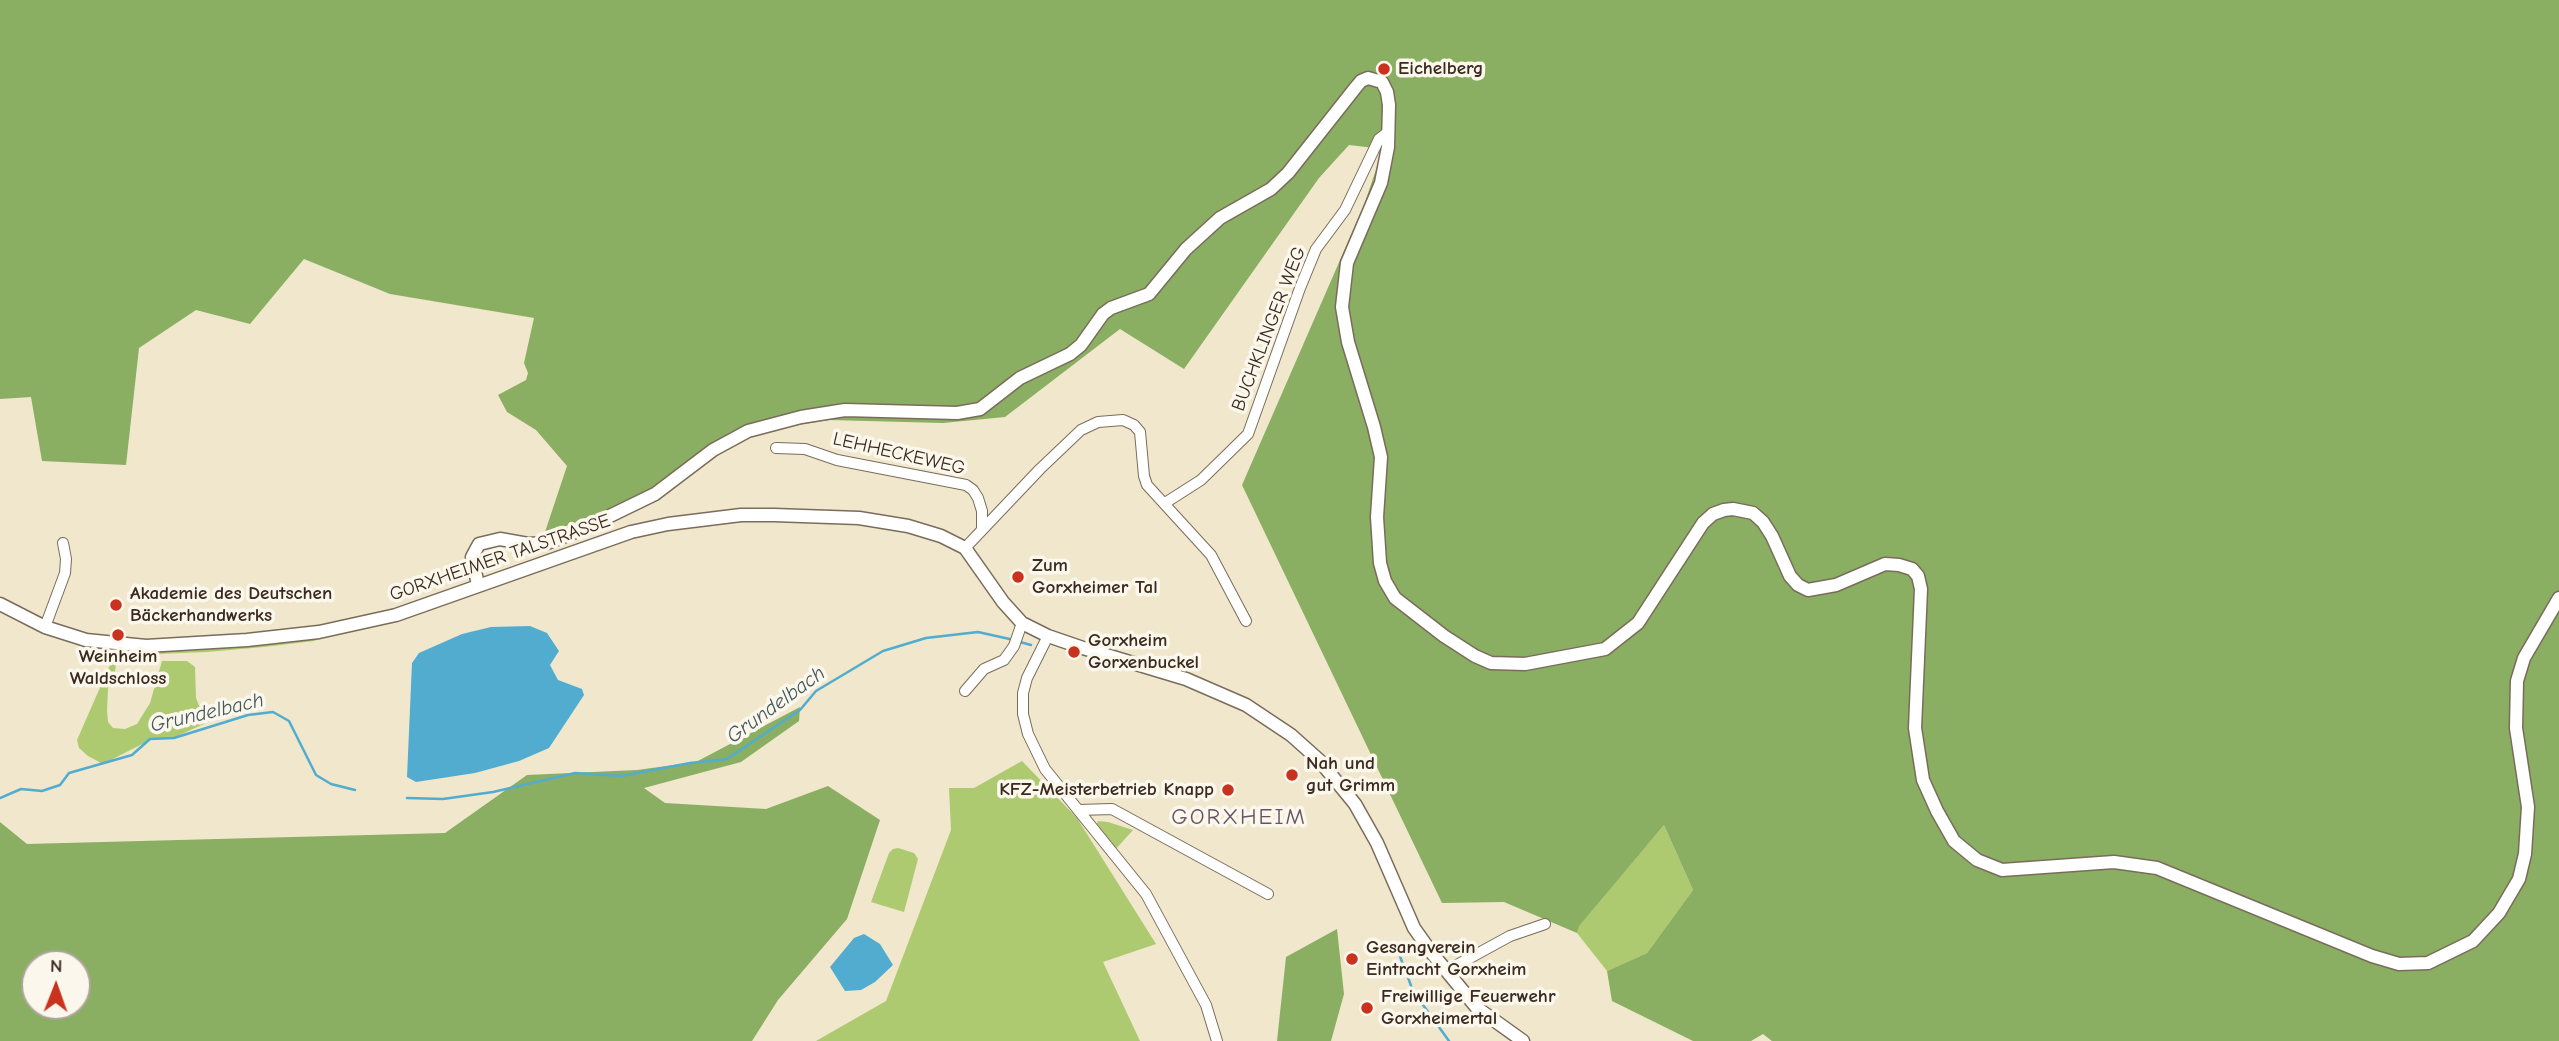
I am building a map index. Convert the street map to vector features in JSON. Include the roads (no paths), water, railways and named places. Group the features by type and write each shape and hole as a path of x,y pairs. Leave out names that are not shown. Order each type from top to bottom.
{"street":[{"path":"478,585 472,557 479,544 500,539 539,544 565,537 654,494 713,450 748,431 801,417 845,410 957,412 980,409 1020,378 1070,355 1111,308 1149,294 1186,249 1220,218 1271,189 1288,173 1361,81 1374,79 1385,87 1389,105 1385,163 1381,183 1347,264 1342,307 1348,342 1381,457 1377,517 1380,563 1385,581 1395,598 1419,619 1475,656 1491,663 1513,665 1605,649 1638,623 1703,523 1713,514 1724,510 1753,513 1763,522 1790,576 1798,585 1808,590 1828,588 1885,564 1912,569 1918,576 1922,589 1915,728 1923,780 1954,841 1989,866 2003,870 2114,862 2157,868 2372,956 2399,964 2428,963 2473,941 2499,913 2519,879 2525,854 2528,807 2516,728 2517,681 2524,658 2559,598"},
{"name":"BUCHKLINGER WEG","path":"1165,503 1208,474 1248,434 1316,249 1345,209 1379,139 1388,132"},
{"path":"1018,635 1003,602 965,548 1065,443 1081,430 1110,420 1129,422 1140,432 1145,480 1211,555 1246,621"},
{"name":"LEHHECKEWEG","path":"776,448 805,449 837,460 965,485 973,490 978,498 982,528"},
{"name":"GORXHEIMER TALSTRASSE","path":"0,604 45,627 86,640 125,645 185,645 331,630 396,615 631,532 668,524 741,515 859,518 894,523 941,536 965,548"},
{"path":"45,627 65,573 63,543"},
{"path":"1018,635 1048,636 1186,679 1246,705 1291,735 1319,760 1355,804 1377,844 1414,928 1446,971 1477,1008 1523,1041"},
{"path":"965,691 984,669 1004,660 1018,635"},
{"path":"1048,636 1023,692 1023,714 1028,734 1045,769 1146,894 1206,1005 1217,1041"},
{"path":"1078,810 1112,809 1268,894"},
{"path":"1446,971 1510,936 1545,924"}],"water":[{"path":"530,626 547,633 559,651 550,665 558,680 582,689 584,695 549,748 519,761 475,773 416,782 407,777 412,663 419,653 462,634 491,627"},
{"path":"864,934 880,944 893,965 875,982 861,990 845,991 830,967 854,938"}],"waterway":[{"name":"Grundelbach","path":"407,798 443,799 493,792 575,773 621,776 727,759 800,710 816,691 883,651 926,638 978,632 1014,640"},
{"name":"Grundelbach","path":"1020,642 1031,645"},
{"name":"Grundelbach","path":"0,798 21,789 42,791 60,785 69,773 132,755 150,739 174,738 248,715 273,712 289,721 316,775 331,784 355,790"},
{"path":"1395,943 1413,991 1449,1041"}],"place":[{"name":"Eichelberg","path":"1384,69"},
{"name":"Zum Gorxheimer Tal","path":"1018,577"},
{"name":"Akademie des Deutschen Bäckerhandwerks","path":"116,605"},
{"name":"Weinheim Waldschloss","path":"118,635"},
{"name":"Gorxheim Gorxenbuckel","path":"1074,652"},
{"name":"Nah und gut Grimm","path":"1292,775"},
{"name":"KFZ-Meisterbetrieb Knapp","path":"1228,790"},
{"name":"Gesangverein Eintracht Gorxheim","path":"1352,959"},
{"name":"Freiwillige Feuerwehr Gorxheimertal","path":"1367,1008"}],"district":[{"name":"GORXHEIM","path":"1239,817"}]}
